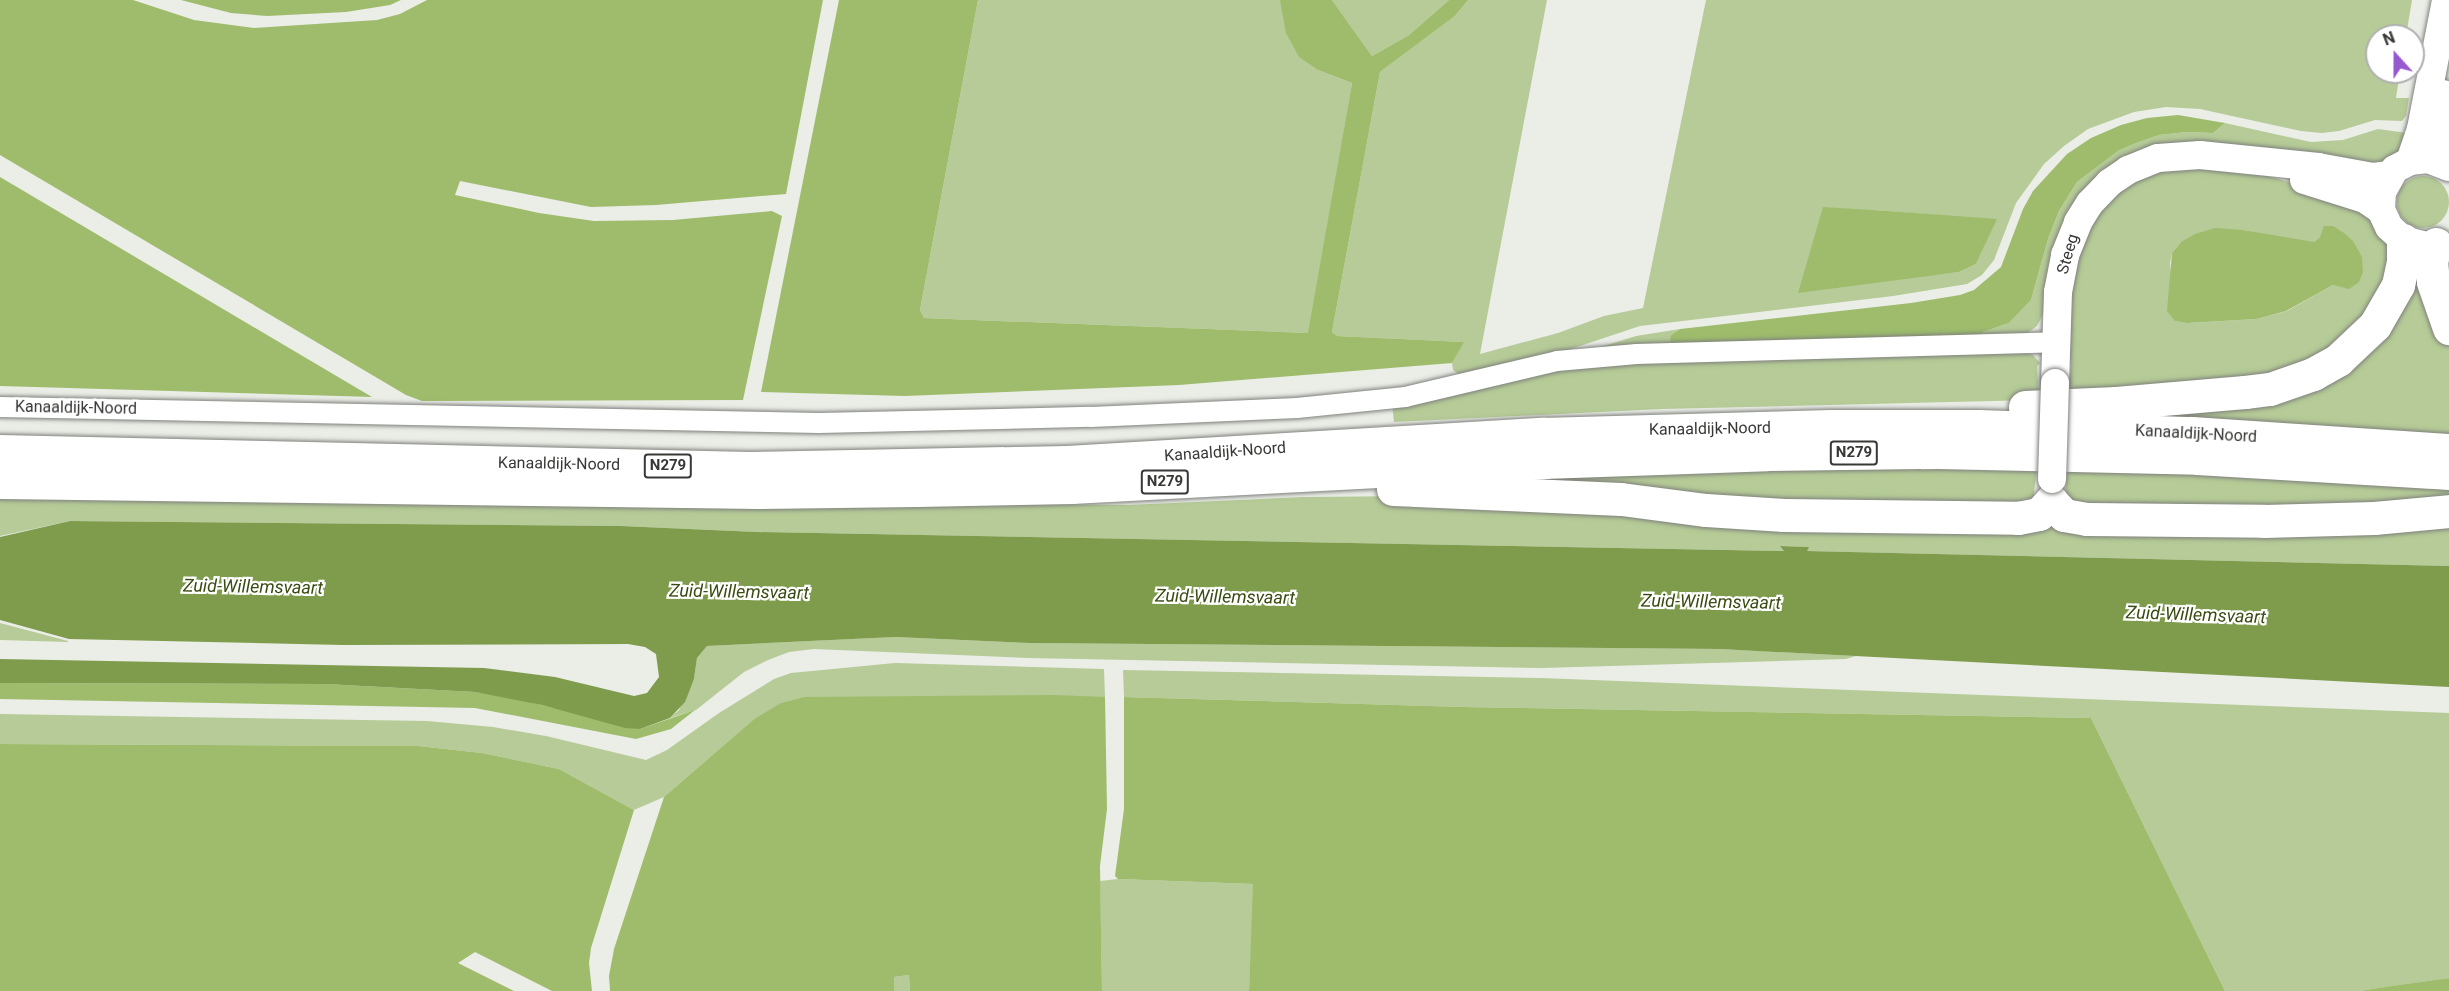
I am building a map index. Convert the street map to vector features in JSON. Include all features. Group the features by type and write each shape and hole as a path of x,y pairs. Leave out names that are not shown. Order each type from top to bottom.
{"highway":[{"name":"N279","path":"1830,426 1884,414 2116,403 2245,392 2293,382 2338,360 2375,325 2398,285 2403,261 2403,240"},
{"path":"2442,240 2431,262 2433,282 2449,328"},
{"name":"Kanaaldijk-Noord","path":"0,451 750,468 1067,462 1542,434 1830,426 1988,426 2193,433 2449,450"},
{"name":"Kanaaldijk-Noord","path":"0,482 759,492 1071,486 1555,462 1767,454 1938,452 2197,458 2449,473"},
{"name":"N279","path":"1260,477 1393,489 1621,499 1707,510 1784,515 2018,518 2039,513 2052,490"},
{"path":"2052,490 2064,514 2088,519 2264,521 2374,518 2449,511"}],"main road":[{"path":"2442,240 2413,244 2403,240 2389,227 2381,210 2382,192 2400,168 2421,129 2437,57 2446,0"},
{"path":"2437,57 2443,89 2441,131 2447,165"},
{"name":"Steeg","path":"2052,490 2058,292 2065,255 2078,222 2090,204 2109,183 2128,170 2158,158 2181,154 2318,167 2373,177 2428,159 2447,165"},
{"name":"Steeg","path":"2267,163 2310,183 2365,199 2381,210"}],"street":[{"name":"Kanaaldijk-Noord","path":"0,407 819,423 1091,417 1297,408 1405,397 1557,361 1637,354 2055,342"}],"shaded area":[{"path":"0,0 133,0 194,20 254,28 377,20 400,14 427,0 823,0 786,194 656,205 591,207 460,181 455,195 539,213 594,221 673,220 772,211 782,216 743,400 422,401 406,395 0,155"},
{"path":"181,0 401,0 390,5 346,12 267,16 231,13"},
{"path":"839,0 978,0 920,310 924,318 1308,333 1352,83 1318,70 1299,57 1286,33 1280,0 1332,0 1372,56 1409,35 1449,0 1468,0 1455,16 1380,72 1332,332 1337,336 1464,342 1452,363 1179,385 905,396 761,392"},
{"path":"978,0 1280,0 1318,70 1352,83 1309,333 924,318 920,310"},
{"path":"1332,0 1449,0 1409,35 1372,56"},
{"path":"1468,0 1547,0 1480,354 1558,333 1604,316 1643,308 1706,0 2412,0 2408,24 2365,24 2365,84 2398,84 2396,98 2409,98 2406,116 2402,121 2375,120 2339,131 2322,133 2301,131 2200,109 2166,107 2134,112 2088,129 2044,164 2016,203 1994,260 1982,275 1967,284 1893,296 1640,326 1562,352 1465,379 1453,370 1452,363 1463,342 1337,336 1332,332 1380,72 1455,16","holes":["1823,208 1996,220 1976,264 1959,272 1932,275"]},
{"path":"2178,115 2225,123 2213,133 2187,132 2159,135 2136,143 2118,151 2077,182 2059,211 2048,239 2031,300 2009,323 1983,332 1981,338 1676,345 1670,342 1671,335 1680,329 1911,303 1960,295 1974,290 2001,267 2023,209 2033,191 2067,154 2091,138 2121,125 2147,118"},
{"path":"2225,123 2311,142 2343,140 2378,129 2414,134 2388,164 2122,160 2037,326 2026,334 1981,338 1983,332 2009,323 2031,300 2048,239 2059,211 2077,182 2118,151 2136,143 2159,135 2187,132 2213,133"},
{"path":"2170,167 2257,173 2360,202 2389,241 2387,294 2308,369 2067,399 2071,367 2067,309 2082,241 2103,206 2129,183","holes":["2243,230 2314,242 2320,237 2342,286 2333,285 2287,311 2257,319 2188,323 2175,321 2170,263 2172,253 2181,242"]},
{"path":"2418,176 2428,176 2442,183 2449,202 2442,221 2428,228 2418,228 2408,224 2401,217 2397,207 2397,197 2401,187 2408,180"},
{"path":"0,177 372,397 0,386"},
{"path":"1823,207 1997,219 1976,264 1959,272 1798,293"},
{"path":"2324,226 2333,226 2344,233 2353,241 2362,257 2363,272 2359,282 2349,289 2333,285 2286,311 2257,319 2187,323 2175,321 2167,311 2172,253 2181,242 2195,234 2215,228 2243,230 2314,242 2320,237"},
{"path":"2410,264 2449,340 2449,434 2040,411 2312,381"},
{"path":"1680,329 1671,335 1676,345 1597,348 1636,336"},
{"path":"2025,352 2033,355 2040,363 2037,366 2039,400 1662,409 1394,422 1392,404 1598,362"},
{"path":"2037,464 2033,503 1857,510 1491,475"},
{"path":"2065,465 2449,484 2449,505 2086,512 2066,496"},
{"path":"0,494 1128,505 1304,497 1417,496 2449,516 2449,566 1806,551 1808,547 1781,546 1784,551 757,532 621,526 70,521 0,536"},
{"path":"0,623 68,641 68,642 0,640"},
{"path":"894,637 1029,643 1720,649 1856,656 1846,659 1542,668 1028,658 814,649 789,652 768,660 744,672 696,710 670,718 679,710 694,679 697,658 707,646"},
{"path":"895,663 1104,669 1105,697 805,697 782,703 754,719 664,797 634,810 559,769 482,753 418,746 0,744 0,714 427,721 493,727 546,736 646,760 667,750 719,713 774,679 791,673"},
{"path":"1123,670 1541,678 2449,713 2449,978 2359,991 2225,991 2091,718 1463,707 1124,697"},
{"path":"0,683 325,684 475,692 501,695 640,729 695,710 671,729 636,739 475,708 0,699"},
{"path":"1055,695 1105,697 1107,809 1100,866 1102,991 910,991 909,975 894,977 894,991 610,991 609,976 614,949 664,797 754,719 781,703 804,697"},
{"path":"1124,697 1463,707 2091,718 2225,991 1249,991 1253,884 1118,879 1115,876 1124,809"},
{"path":"0,744 418,746 482,753 559,769 634,810 591,948 589,963 592,991 552,991 475,952 458,963 514,991 0,991"},
{"path":"1118,879 1254,884 1249,991 1102,991 1100,881"},
{"path":"909,975 910,991 894,991 894,977"},
{"path":"2449,978 2449,991 2359,991 2392,986"}],"water":[{"name":"Zuid-Willemsvaart","path":"70,521 621,526 757,532 1784,551 1780,546 1809,547 1807,551 2449,566 2449,687 1720,649 1029,643 895,637 707,646 697,658 694,679 685,702 670,718 640,729 625,728 542,705 475,692 325,684 0,683 0,659 484,668 555,677 634,696 647,693 659,677 656,654 645,647 628,644 343,645 69,639 0,620 0,537"}]}
